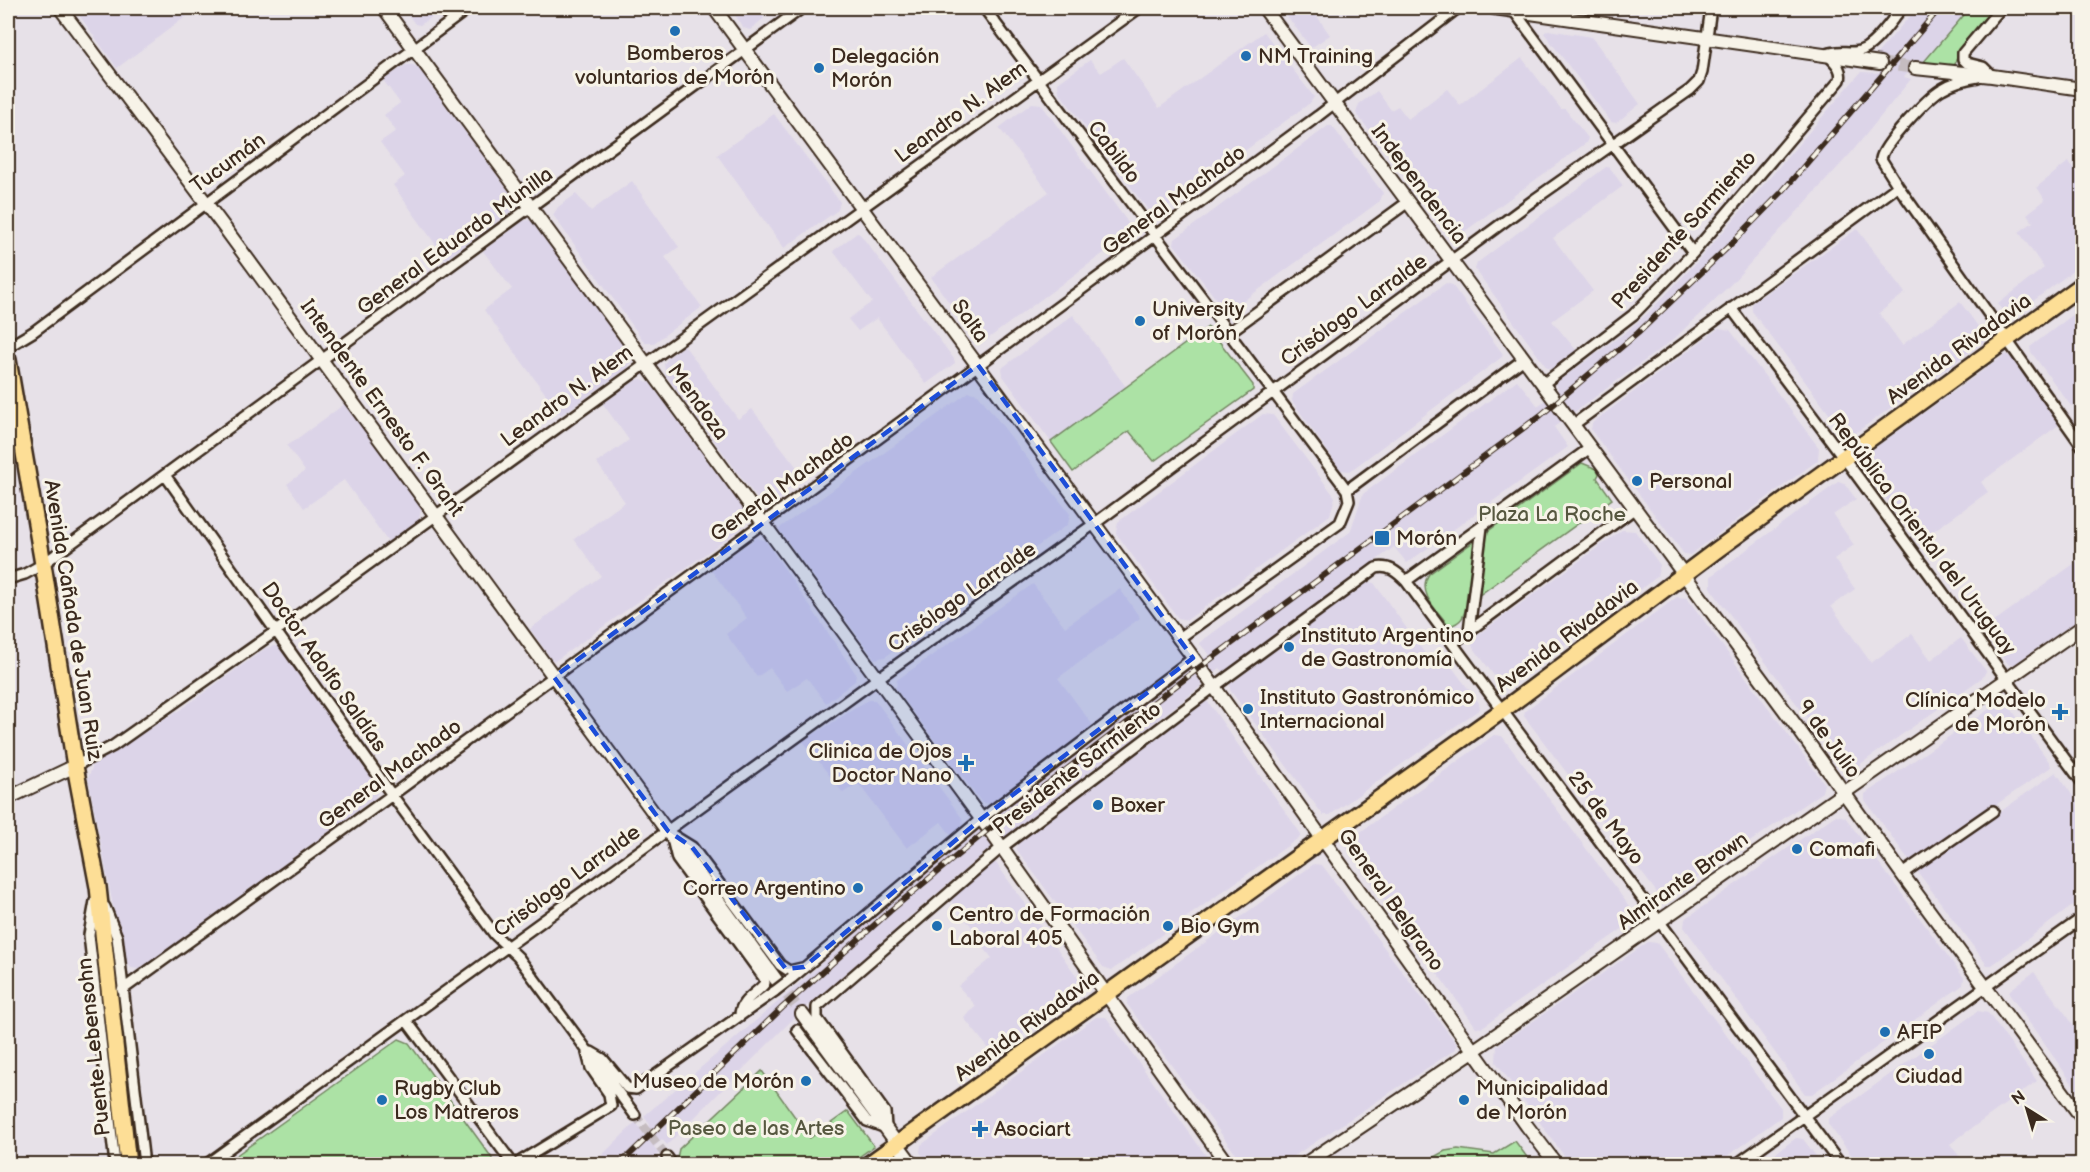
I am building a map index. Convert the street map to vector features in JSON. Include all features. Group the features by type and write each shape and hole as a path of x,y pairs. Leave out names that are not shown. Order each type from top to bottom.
{"main road":[{"name":"Avenida Rivadavia","path":"869,1164 1503,710 1684,574 2082,285"},
{"name":"Avenida Cañada de Juan Ruiz","path":"8,360 103,926"},
{"name":"Puente Lebensohn","path":"103,926 128,1164"}],"street":[{"name":"Intendente Ernesto F. Grant","path":"60,8 437,515 669,832 776,986"},
{"name":"Mendoza","path":"384,8 532,206 981,819 1227,1164"},
{"name":"Tucumán","path":"8,347 33,332 469,8"},
{"name":"Salta","path":"714,8 1193,658"},
{"name":"General Eduardo Munilla","path":"8,579 25,574 43,564 802,8"},
{"name":"Cabildo","path":"984,8 1347,490"},
{"name":"Leandro N. Alem","path":"8,798 113,746 276,631 1139,8"},
{"name":"Independencia","path":"1264,8 1543,384"},
{"name":"General Machado","path":"122,990 554,677 1155,236 1335,103 1458,8"},
{"path":"1494,8 1880,63"},
{"name":"Crisólogo Larralde","path":"207,1164 669,832 1690,90 1699,81 1702,72 1711,8"},
{"path":"1827,54 1838,50 1858,52 1871,44 1902,8"},
{"path":"1992,75 1983,67 1967,63 1963,59 1969,46 2001,8"},
{"path":"1514,11 1693,253"},
{"name":"Presidente Sarmiento","path":"1543,384 1622,325 1693,253 1837,84 1842,74 1827,54"},
{"path":"1915,68 1992,75 2082,89"},
{"path":"1992,75 1958,81 1942,88 1885,147 1881,159 2082,446"},
{"path":"1573,425 1898,186"},
{"path":"1228,333 1408,202"},
{"name":"República Oriental del Uruguay","path":"1731,308 2082,782"},
{"path":"1179,639 1340,523 1348,501 1347,490 1524,359"},
{"name":"9 de Julio","path":"1543,384 2082,1118"},
{"path":"1406,581 1590,448"},
{"name":"Doctor Adolfo Saldías","path":"165,475 392,795 495,935 518,957 586,1049 591,1068 609,1094 611,1106 605,1111 514,1164"},
{"path":"1453,643 1634,509"},
{"path":"1469,631 1482,526"},
{"name":"25 de Mayo","path":"1376,568 1383,566 1388,568 1406,581 1840,1164"},
{"name":"Presidente Sarmiento","path":"886,1128 885,1112 817,1018 817,1006 1001,848 1376,568"},
{"name":"Almirante Brown","path":"1305,1164 1473,1051 2082,627"},
{"name":"Presidente Sarmiento","path":"632,1090 640,1087 740,1015 776,986 792,978 981,819 1193,658"},
{"name":"General Belgrano","path":"1193,658 1556,1164"},
{"path":"1902,874 1993,811"},
{"name":"Intendente Ernesto F. Grant","path":"669,832 692,847 780,965 789,971 804,967"},
{"name":"Intendente Ernesto F. Grant","path":"669,832 677,859 764,978 765,983 743,1004 740,1015"},
{"name":"Avenida Cañada de Juan Ruiz","path":"98,887 117,937 144,1164"},
{"name":"Avenida Cañada de Juan Ruiz","path":"98,887 89,935 115,1164"},
{"path":"1737,1164 2082,918"},
{"path":"802,1014 912,1164"},
{"path":"406,1020 514,1164"},
{"path":"797,1030 867,1121 886,1128"},
{"path":"586,1049 635,1115"},
{"name":"Doctor Adolfo Saldías","path":"586,1049 603,1059 627,1088 632,1090"}],"highlighted area":[{"path":"978,365 1193,658 981,819 804,967 786,969 692,847 668,831 554,677"}],"shaded area":[{"path":"74,8 182,8 188,15 117,68"},
{"path":"403,8 445,8 420,25 415,24"},
{"path":"730,8 757,8 764,18 750,30 744,28"},
{"path":"1281,8 1303,8 1307,13 1312,9 1330,35 1311,48"},
{"path":"1917,8 1970,8 1922,64 1917,64 1904,77 1911,79 1851,153 1731,284 1674,339 1554,427 1568,447 1407,563 1394,547 1225,673 1220,668 1201,682 1203,685 985,852 896,929 792,1020 667,1145 662,1139 654,1147 659,1153 648,1164 593,1164 636,1122 643,1132 650,1125 644,1116 879,912 1003,808 1180,673 1210,655 1199,643 1350,532 1363,494 1517,380 1538,406 1558,390 1556,383 1649,312 1696,263 1861,72 1879,73 1883,59 1876,55"},
{"path":"1548,30 1592,37 1640,104 1616,123 1611,122 1544,33"},
{"path":"1264,32 1314,97 1310,103 1156,216 1151,214 1059,92 1058,83 1090,60 1101,73 1123,58 1159,108"},
{"path":"1522,58 1561,109 1565,109 1588,138 1586,143 1457,237 1451,238 1356,113 1359,104 1377,91 1391,110 1398,106 1408,119 1447,89 1460,105"},
{"path":"406,65 418,68 513,197 513,208 510,212 446,259 393,185 405,176 380,142 396,131 384,115 400,103 383,80"},
{"path":"1032,103 1041,104 1132,228 1131,233 978,344 931,277 1049,192 999,128"},
{"path":"774,114 840,202 838,210 784,248 717,155"},
{"path":"1328,126 1332,126 1383,193 1380,201 1231,310 1223,308 1174,244 1175,239"},
{"path":"2068,162 2079,175 2082,172 2082,264 2012,317 2008,316 1998,304 2044,268 2019,232 2033,222 2027,214 2045,200 2037,187"},
{"path":"1606,167 1610,168 1623,186 1553,238 1593,291 1552,321 1576,350 1552,369 1547,368 1475,269 1477,263"},
{"path":"632,181 679,247 665,257 702,307 654,343 645,343 553,215 558,207 576,194 591,211"},
{"path":"523,221 534,221 629,354 631,361 628,368 561,415 484,310 512,289 483,251"},
{"path":"1857,229 1905,293 1879,313 1902,345 1960,302 1986,337 1985,341 1851,436 1845,435 1752,311 1752,303"},
{"path":"857,233 954,359 955,363 926,384 877,318 858,331 848,319 872,302 833,251"},
{"path":"1446,283 1452,285 1503,354 1502,357 1350,471 1341,470 1292,401 1293,394"},
{"path":"2082,308 2082,399 2071,406 2031,352 2030,347"},
{"path":"1073,315 1126,387 1051,442 1003,376 1002,368"},
{"path":"1719,328 1730,330 1819,448 1818,460 1690,555 1684,554 1591,430 1592,423"},
{"path":"684,345 738,419 752,409 802,474 777,502 770,504 759,501 666,376 664,364"},
{"path":"2006,354 2014,360 2060,424 1981,482 1988,492 1918,542 1862,466 1862,457"},
{"path":"642,379 650,383 745,511 745,522 742,528 555,661 551,659 530,629 601,576 574,539 625,502 597,463 629,440 603,404 636,380"},
{"path":"969,392 978,394 1070,514 1068,524 885,657 875,659 779,530"},
{"path":"346,403 419,503 421,509 419,520 388,542 344,480 304,508 287,484 305,471 287,446"},
{"path":"1263,414 1273,415 1335,497 1330,515 1187,620 1178,618 1116,533 1118,522"},
{"path":"1838,482 1844,483 1856,499 1833,515 1854,545 1834,559 1855,589 1831,606 1871,663 1912,634 1931,660 1961,638 1986,671 1983,677 1852,770 1845,769 1711,589 1711,576"},
{"path":"1622,530 1635,531 1660,565 1657,577 1508,686 1500,684 1471,644 1472,639"},
{"path":"756,538 765,540 856,674 855,681 826,703 807,678 787,691 770,668 757,677 726,634 747,618 711,570"},
{"path":"2082,558 2082,617 2015,664 2009,665 1982,630"},
{"path":"1368,582 1374,583 1431,662 1442,654 1479,703 1480,709 1330,815 1323,815 1230,690 1230,684"},
{"path":"1033,584 1065,627 1120,589 1140,618 1058,678 1094,727 992,804 982,803 896,689 897,680"},
{"path":"1677,597 1687,598 1824,783 1822,792 1667,899 1661,898 1524,716 1525,711"},
{"path":"275,646 282,648 377,782 375,798 143,967 131,968 123,957 88,778 93,765 174,714 266,648"},
{"path":"868,700 875,700 962,818 963,826 951,835 941,822 907,848 858,783 843,793 803,741"},
{"path":"1202,700 1208,702 1301,834 1300,837 1112,970 1103,967 1017,850 1018,841"},
{"path":"2001,701 2007,703 2051,767 1911,863 1865,800 1865,794"},
{"path":"1494,735 1502,736 1635,914 1635,920 1481,1028 1476,1027 1347,848 1348,841"},
{"path":"2056,772 2082,809 2082,899 1992,965 1987,965 1917,871"},
{"path":"1836,815 1845,817 1964,978 1963,985 1812,1094 1805,1094 1684,927 1685,919"},
{"path":"990,862 996,863 1083,985 1081,992 994,1055 964,1018 976,1006 958,986 992,958 972,933 975,931 948,897"},
{"path":"1314,864 1322,865 1456,1043 1456,1049 1282,1164 1243,1164 1127,1004 1128,998"},
{"path":"1648,942 1657,943 1781,1108 1781,1117 1716,1164 1570,1164 1496,1062 1497,1046"},
{"path":"2034,972 2082,1036 2082,1097 2009,994 2010,990"},
{"path":"1978,1011 1988,1013 2037,1081 1950,1144 1962,1160 1956,1164 1858,1164 1828,1124 1828,1119"},
{"path":"1096,1017 1106,1017 1212,1164 929,1164 920,1152 921,1145"},
{"path":"1796,1138 1803,1139 1822,1164 1761,1164"}],"green space":[{"path":"1970,8 1994,8 1963,46 1953,66 1922,64"},
{"path":"1208,327 1253,385 1253,390 1154,461 1129,431 1073,472 1051,442"},
{"name":"Plaza La Roche","path":"1582,463 1597,469 1599,474 1597,478 1612,499 1467,604 1462,618 1449,626 1434,608 1427,595 1425,588 1429,574"},
{"name":"Rugby Club Los Matreros","path":"399,1039 409,1043 492,1158 490,1164 224,1164"},
{"name":"Paseo de las Artes","path":"762,1071 810,1138 848,1111 874,1146 849,1164 681,1164 677,1158 679,1149"},
{"path":"1515,1141 1532,1164 1421,1164 1445,1151 1458,1149 1494,1154"}],"tunnel":[{"path":"1880,63 1915,68"},
{"path":"777,981 802,1014"},
{"path":"635,1115 667,1157"}],"railway":[{"path":"620,1164 782,1008 890,911 989,829 1200,667 1541,415 1638,333 1781,193 1940,8"}],"place":[{"name":"Bomberos voluntarios de Morón","path":"675,31"},
{"name":"NM Training","path":"1246,56"},
{"name":"Delegación Morón","path":"819,68"},
{"name":"University of Morón","path":"1140,321"},
{"name":"Personal","path":"1637,481"},
{"name":"Morón","path":"1382,538"},
{"name":"Instituto Argentino de Gastronomía","path":"1289,647"},
{"name":"Instituto Gastronómico Internacional","path":"1248,709"},
{"name":"Clínica Modelo de Morón","path":"2060,712"},
{"name":"Clinica de Ojos Doctor Nano","path":"966,763"},
{"name":"Boxer","path":"1098,805"},
{"name":"Comafi","path":"1797,849"},
{"name":"Correo Argentino","path":"858,888"},
{"name":"Centro de Formación Laboral 405","path":"937,926"},
{"name":"Bio Gym","path":"1168,926"},
{"name":"AFIP","path":"1885,1032"},
{"name":"Ciudad","path":"1929,1054"},
{"name":"Museo de Morón","path":"806,1081"},
{"name":"Rugby Club Los Matreros","path":"382,1100"},
{"name":"Municipalidad de Morón","path":"1464,1100"},
{"name":"Asociart","path":"980,1129"}]}
